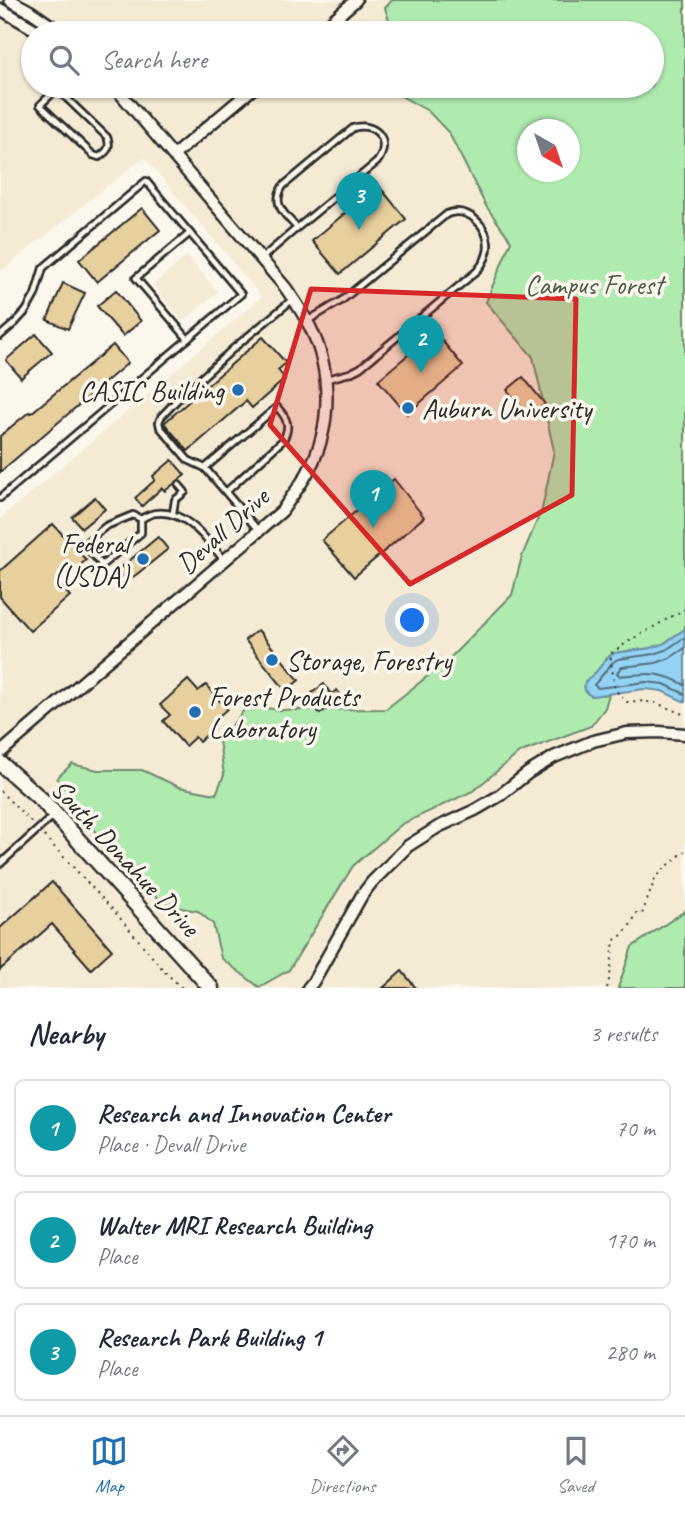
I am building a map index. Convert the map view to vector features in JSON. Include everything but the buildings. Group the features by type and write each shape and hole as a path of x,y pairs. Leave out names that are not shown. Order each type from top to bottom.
{"street":[{"path":"10,0 45,21"},
{"path":"332,21 356,0"},
{"path":"0,9 21,21"},
{"name":"Devall Drive","path":"0,753 282,511 310,469 323,432 326,380 321,355 307,321 261,259 124,98"},
{"path":"174,155 242,98"},
{"path":"308,988 362,895 408,846 438,827 499,796 554,757 593,741 627,733 685,734"},
{"name":"South Donahue Drive","path":"0,763 55,814 211,988"}],"lane":[{"path":"46,98 40,104 93,155 99,157 109,147 107,137 69,98"},
{"path":"261,259 377,162 381,157 383,143 376,131 369,127 353,128 283,186 278,194 278,203 297,228"},
{"path":"0,336 26,311 39,284 43,268 146,181 242,294 0,498"},
{"path":"307,321 341,301 447,214 458,211 469,214 485,233 487,256 477,271 360,368 326,380"},
{"path":"188,339 136,278 190,233"},
{"path":"259,531 205,468 188,460 159,422 161,416 235,347 293,299"},
{"path":"205,468 276,407 285,416 288,424 283,440 226,492"},
{"path":"173,513 175,500 185,492 179,485"},
{"path":"141,519 141,533 102,565 84,544 106,526 132,515 141,519 155,513 173,513 190,523 224,561"},
{"path":"0,864 55,814"}],"path":[{"path":"685,609 610,654 615,689 623,699 628,702 656,703 685,715"},
{"path":"0,791 35,826"},
{"path":"41,833 182,988"},
{"path":"607,988 614,940 620,938 636,913 642,914 655,879 685,851"}],"highlighted area":[{"path":"311,289 576,299 572,495 410,584 270,425"}],"shaded area":[{"name":"Auburn University","path":"0,0 685,0 685,988 0,988 0,519 262,297 144,157 0,272"},
{"path":"187,256 218,292 183,321 153,285"}],"green space":[{"name":"Campus Forest","path":"392,0 685,0 685,629 663,644 615,653 608,657 585,682 588,694 609,694 605,708 591,726 519,753 473,791 402,824 353,866 289,970 259,987 221,958 213,924 198,911 168,906 122,867 57,778 72,764 98,770 142,770 179,787 216,794 224,775 219,741 248,705 279,710 386,709 448,660 512,595 522,556 542,509 554,451 533,357 486,302 511,241 486,206 449,133 428,111 405,98 664,98 664,21 389,21 385,8"},
{"path":"685,911 685,988 618,988 632,947"}],"water":[{"path":"685,629 685,702 662,691 645,689 592,696 585,691 585,682 608,657 615,653 663,644"}],"place":[{"name":"Research Park Building 1","path":"359,230"},
{"name":"Walter MRI Research Building","path":"421,373"},
{"name":"CASIC Building","path":"238,390"},
{"name":"Auburn University","path":"408,408"},
{"name":"Research and Innovation Center","path":"373,528"},
{"name":"Federal (USDA)","path":"143,559"},
{"name":"Storage, Forestry","path":"272,660"},
{"name":"Forest Products Laboratory","path":"195,712"}]}
